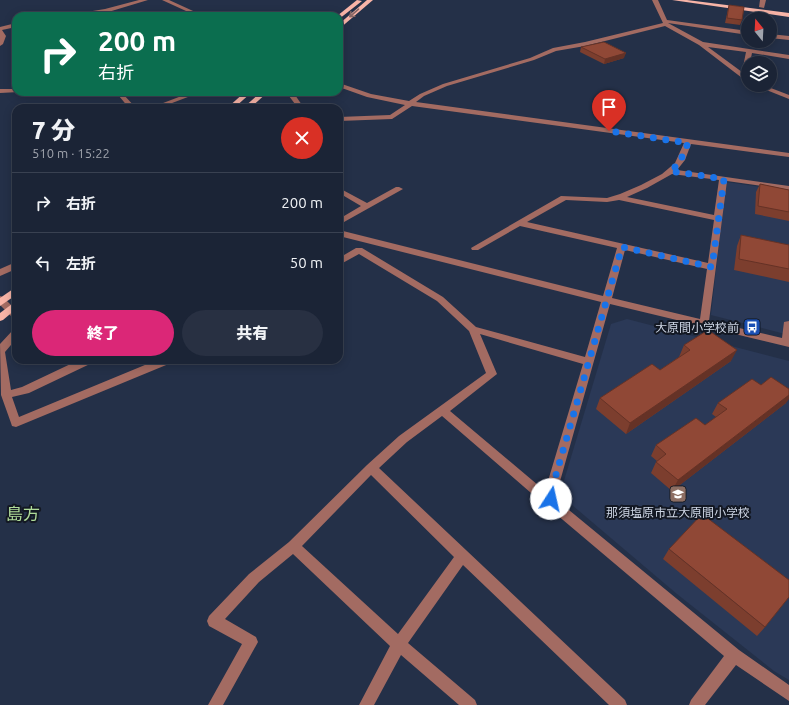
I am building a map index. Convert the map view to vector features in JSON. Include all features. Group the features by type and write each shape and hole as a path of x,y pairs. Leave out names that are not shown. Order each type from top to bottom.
{"main road":[{"path":"343,14 360,0"},
{"path":"343,24 370,0"},
{"path":"675,0 762,10 789,11"},
{"path":"704,0 789,15"},
{"path":"235,104 244,96"},
{"path":"251,104 260,96"},
{"path":"1,301 12,293"},
{"path":"0,318 12,311"}],"street":[{"path":"97,12 145,0"},
{"path":"165,0 192,12"},
{"path":"655,0 665,23 701,44 741,75"},
{"path":"762,10 763,0"},
{"path":"343,119 392,116 422,95 445,85 532,59 555,48 585,44 665,23 741,32"},
{"path":"0,44 3,36 0,30 12,27"},
{"path":"777,37 789,38"},
{"path":"701,44 789,57"},
{"path":"748,56 749,51"},
{"path":"343,86 356,92 411,103 688,143 789,155"},
{"path":"0,91 12,91"},
{"path":"776,92 789,97"},
{"path":"122,96 129,104"},
{"path":"164,104 187,96"},
{"path":"621,198 670,171 679,164 688,143"},
{"path":"670,171 789,188"},
{"path":"704,323 724,179"},
{"path":"343,221 399,189"},
{"path":"343,192 368,207"},
{"path":"475,248 564,198 577,197 607,200 621,198 718,218"},
{"path":"518,223 712,267"},
{"path":"343,234 606,300 788,343 787,324"},
{"path":"622,247 551,492 551,499 554,505 734,655 789,694"},
{"path":"215,705 251,642 214,621 254,578 293,546 403,438 443,411 492,374 473,329 440,299 359,250 343,260"},
{"path":"0,274 12,267"},
{"path":"1,301 12,309"},
{"path":"473,329 588,362"},
{"path":"12,337 0,351 6,395 16,423 157,364"},
{"path":"6,395 25,390 80,364"},
{"path":"443,411 542,495 551,499"},
{"path":"371,468 620,705"},
{"path":"293,546 398,644 470,705"},
{"path":"366,705 398,644 462,556"},
{"path":"696,705 734,655"}],"shaded area":[{"path":"726,182 789,191 789,335 711,315"},
{"name":"那須塩原市立大原間小学校","path":"627,319 789,361 789,680 774,671 677,594 572,505 563,484 611,324"}],"building":[{"path":"729,5 744,7 743,12 741,12 741,20 727,18"},
{"path":"604,42 626,53 605,59 581,47"},
{"path":"760,184 789,190 789,212 758,206"},
{"path":"741,235 789,245 789,269 739,259"},
{"path":"708,330 737,350 630,423 600,398 652,364 660,370 690,350 684,345"},
{"path":"771,377 789,389 789,395 678,480 656,462 666,454 656,445 696,418 705,425 727,409 718,403 752,379 761,385"},
{"path":"702,514 789,580 789,597 765,627 669,549"}],"place":[{"name":"大原間小学校前","path":"752,327"},
{"name":"那須塩原市立大原間小学校","path":"678,494"}],"district":[{"name":"島方","path":"23,513"}],"route":[{"path":"551,499 551,492 622,247 712,267 724,179 670,171 679,164 688,143 609,131"}]}
